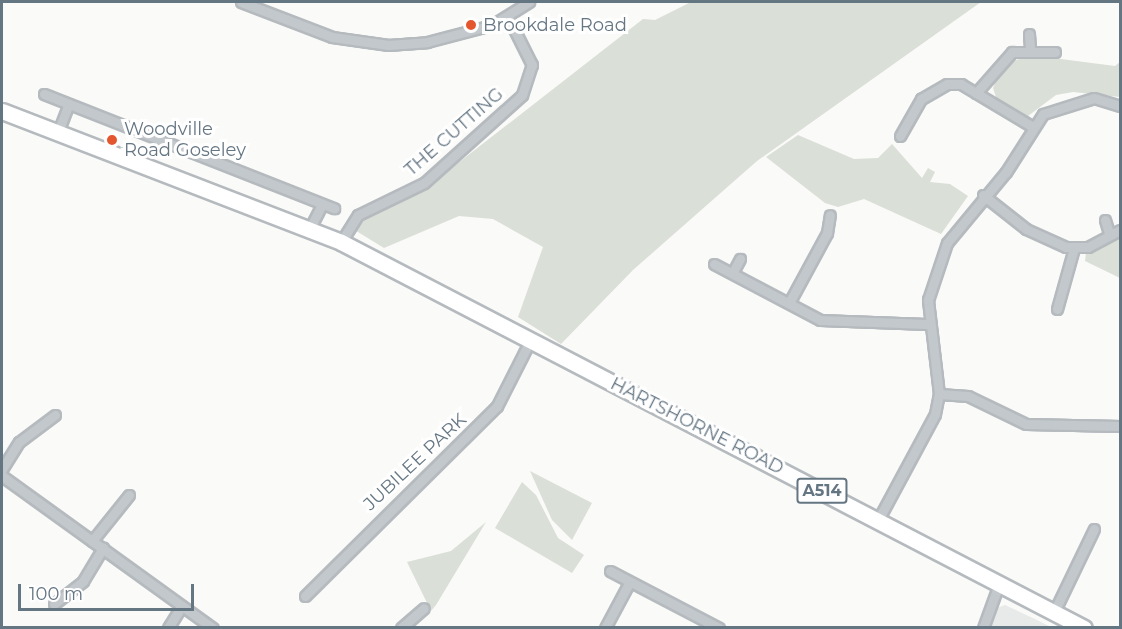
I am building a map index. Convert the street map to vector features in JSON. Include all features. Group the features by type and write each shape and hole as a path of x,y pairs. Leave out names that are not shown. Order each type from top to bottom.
{"main road":[{"name":"A514","path":"2,111 310,228 340,242"},
{"name":"HARTSHORNE ROAD","path":"340,242 1084,627"}],"street":[{"path":"241,2 291,24 368,45 427,42 508,17 529,2"},
{"name":"THE CUTTING","path":"340,242 358,215 424,183 522,95 532,65 508,17"},
{"path":"1029,34 1030,49"},
{"path":"976,93 1005,57 1030,49 1055,52"},
{"path":"900,136 921,99 935,88 961,84 1032,127"},
{"path":"44,94 334,208"},
{"path":"878,520 921,446 939,393 927,324 930,291 947,243 983,195 1006,172 1032,127 1043,114 1074,99 1094,98 1120,106"},
{"path":"58,132 69,104"},
{"path":"983,195 1026,230 1074,248 1088,247 1109,233 1120,230"},
{"path":"310,228 322,204"},
{"path":"789,303 827,233 830,215"},
{"path":"1105,220 1109,233"},
{"path":"1058,309 1074,248"},
{"path":"733,272 740,259"},
{"path":"714,264 789,303 837,324 927,324"},
{"name":"JUBILEE PARK","path":"305,596 497,406 531,339"},
{"path":"939,393 968,396 1026,424 1120,426"},
{"path":"2,469 19,442 55,415"},
{"path":"2,476 213,627"},
{"path":"92,541 129,495"},
{"path":"1054,612 1094,530"},
{"path":"54,604 82,581 103,548"},
{"path":"610,571 629,583 719,627"},
{"path":"605,627 629,583"},
{"path":"982,627 999,584"},
{"path":"168,627 182,606"},
{"path":"402,627 424,608"}],"shaded area":[{"path":"691,2 981,2 757,161 633,270 561,344 518,317 543,247 493,219 459,216 384,248 353,229 359,220 426,188 643,19 655,20"},
{"path":"1030,55 1115,66 1120,62 1120,97 1073,92 1056,95 1028,116 997,100 993,88 1003,65"},
{"path":"798,135 854,159 878,158 892,144 922,178 928,168 935,172 930,182 950,184 968,196 941,234 864,199 838,207 825,203 766,157"},
{"path":"1120,237 1120,278 1085,261 1086,253"},
{"path":"530,471 592,503 572,540 552,520"},
{"path":"522,482 536,495 558,538 584,555 572,573 495,528"},
{"path":"486,522 431,611 407,562 451,551"},
{"path":"1005,605 1051,627 991,627 997,608"}],"place":[{"name":"Brookdale Road","path":"471,25"},
{"name":"Woodville Road Goseley","path":"112,140"}]}
